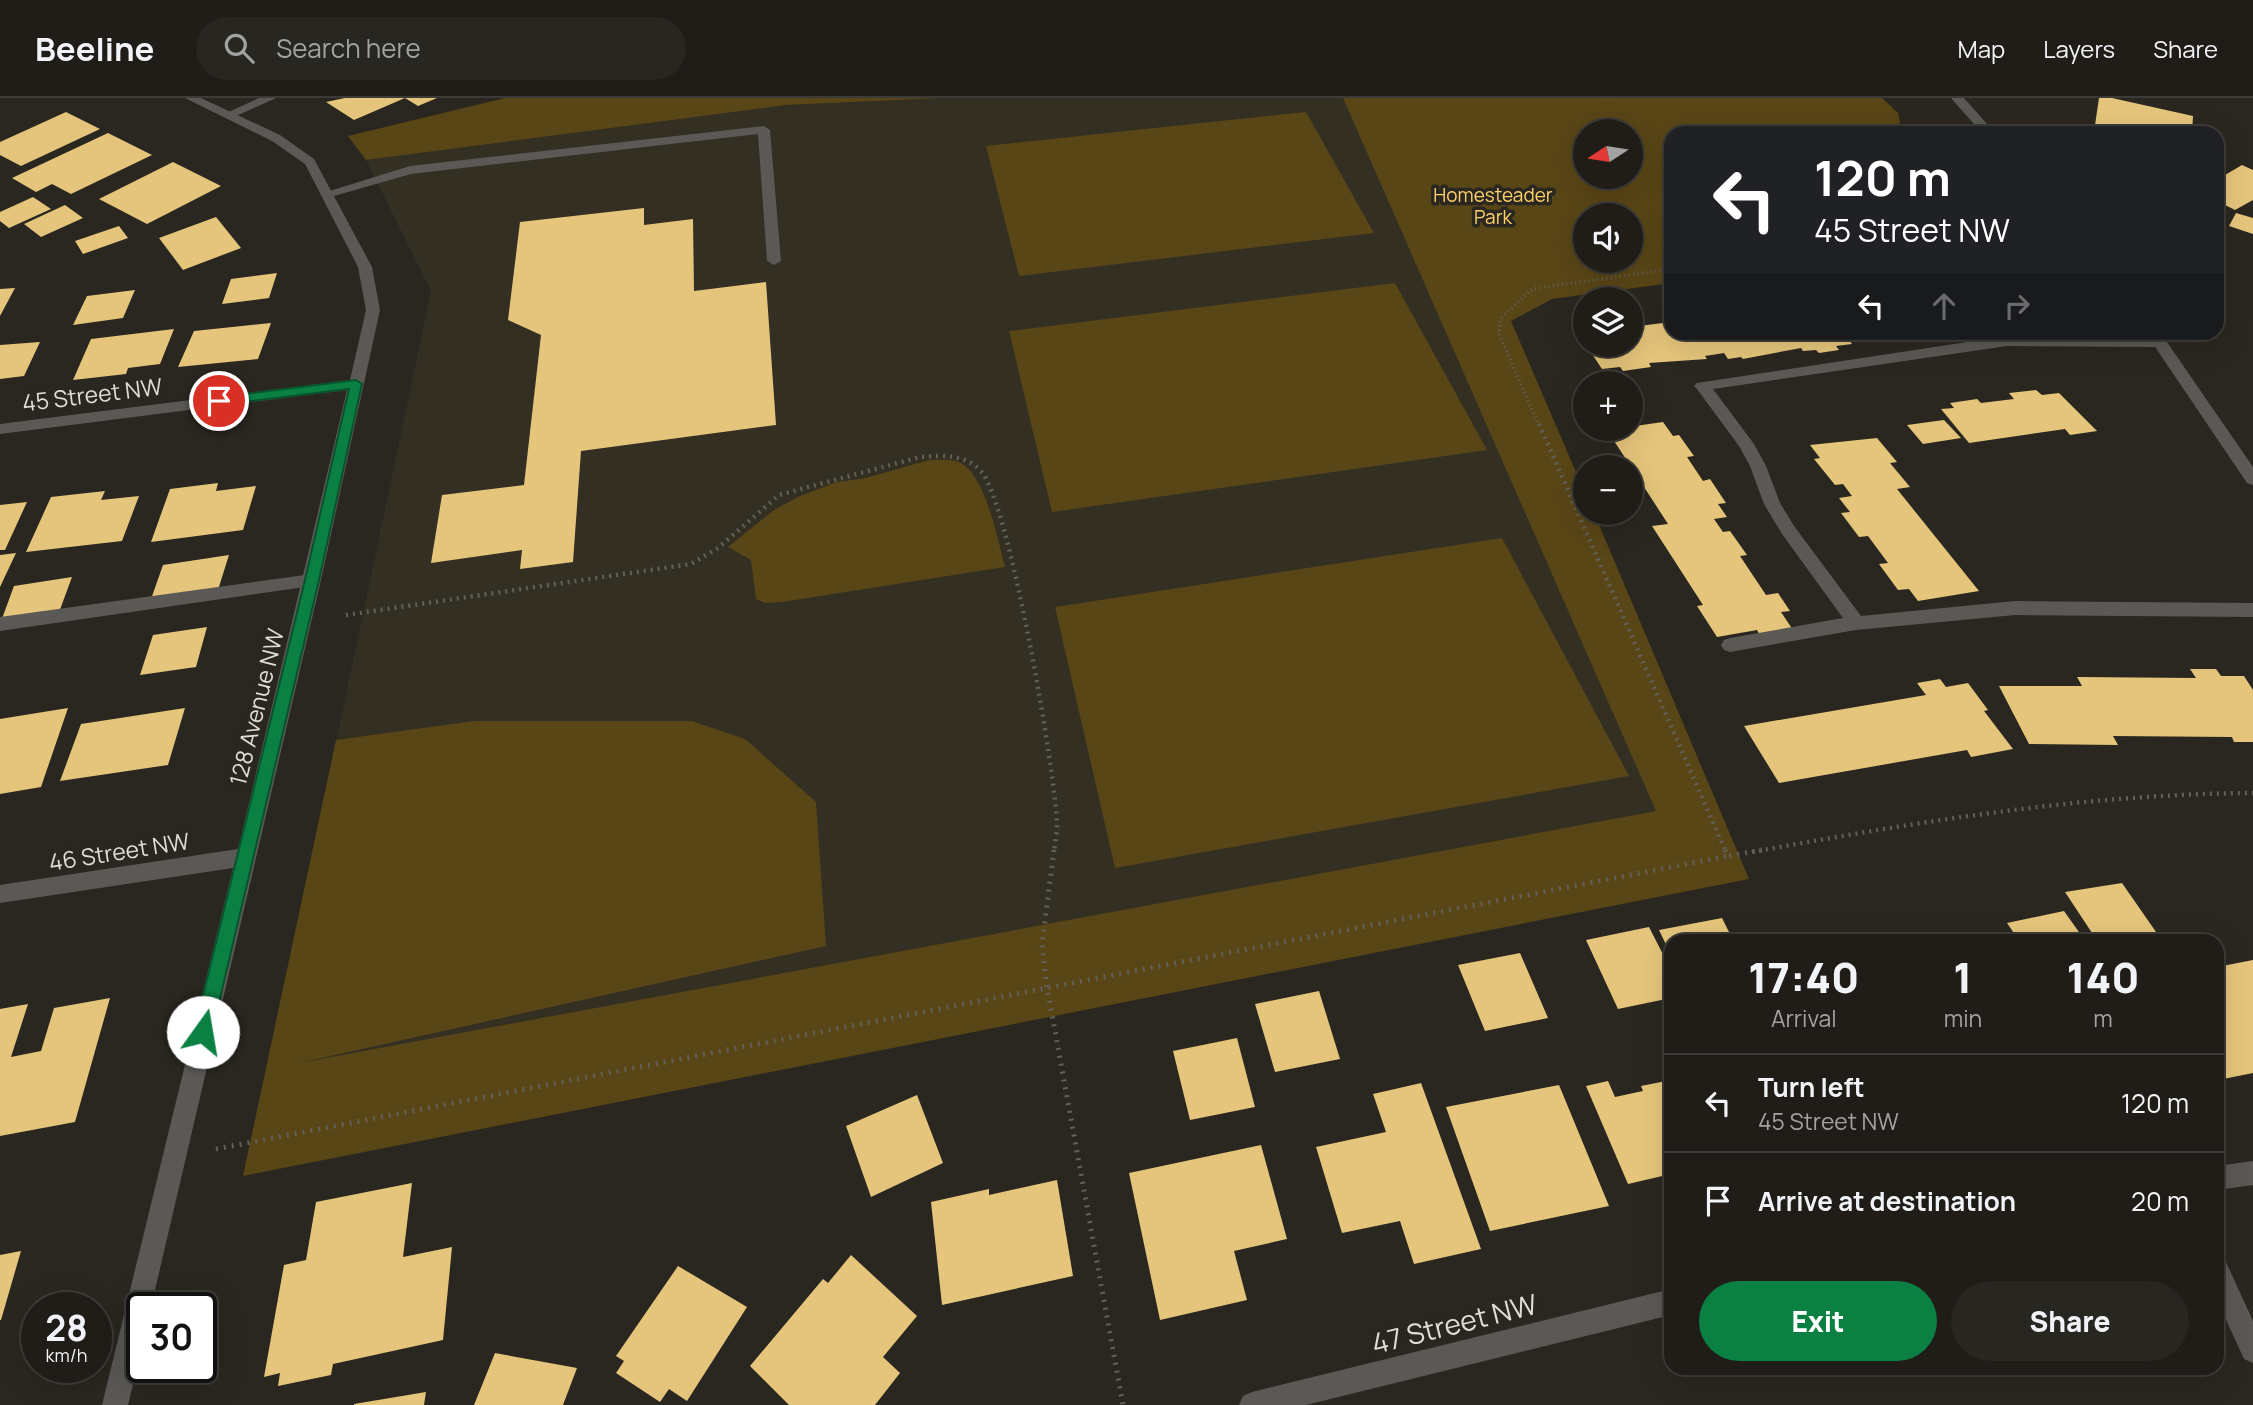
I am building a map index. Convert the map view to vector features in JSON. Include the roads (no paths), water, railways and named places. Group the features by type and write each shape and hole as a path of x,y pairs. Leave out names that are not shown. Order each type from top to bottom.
{"street":[{"name":"128 Avenue NW","path":"115,1405 312,580 373,310 365,267 310,162 299,152 191,98"},
{"path":"228,115 270,98"},
{"path":"1956,98 1982,126"},
{"path":"327,194 410,170 764,130 774,261"},
{"path":"1856,623 1788,530 1772,504 1758,466 1746,444 1702,386 2007,341 2044,340"},
{"path":"2157,340 2253,480"},
{"name":"45 Street NW","path":"0,429 356,384"},
{"path":"0,624 312,580"},
{"path":"1730,645 1856,623 2015,608 2253,610"},
{"name":"46 Street NW","path":"0,894 244,857"},
{"path":"2224,1177 2253,1173"},
{"path":"2224,1286 2253,1350"},
{"name":"47 Street NW","path":"1251,1405 1664,1304"}],"park label":[{"name":"Homesteader Park","path":"1493,206"}]}
